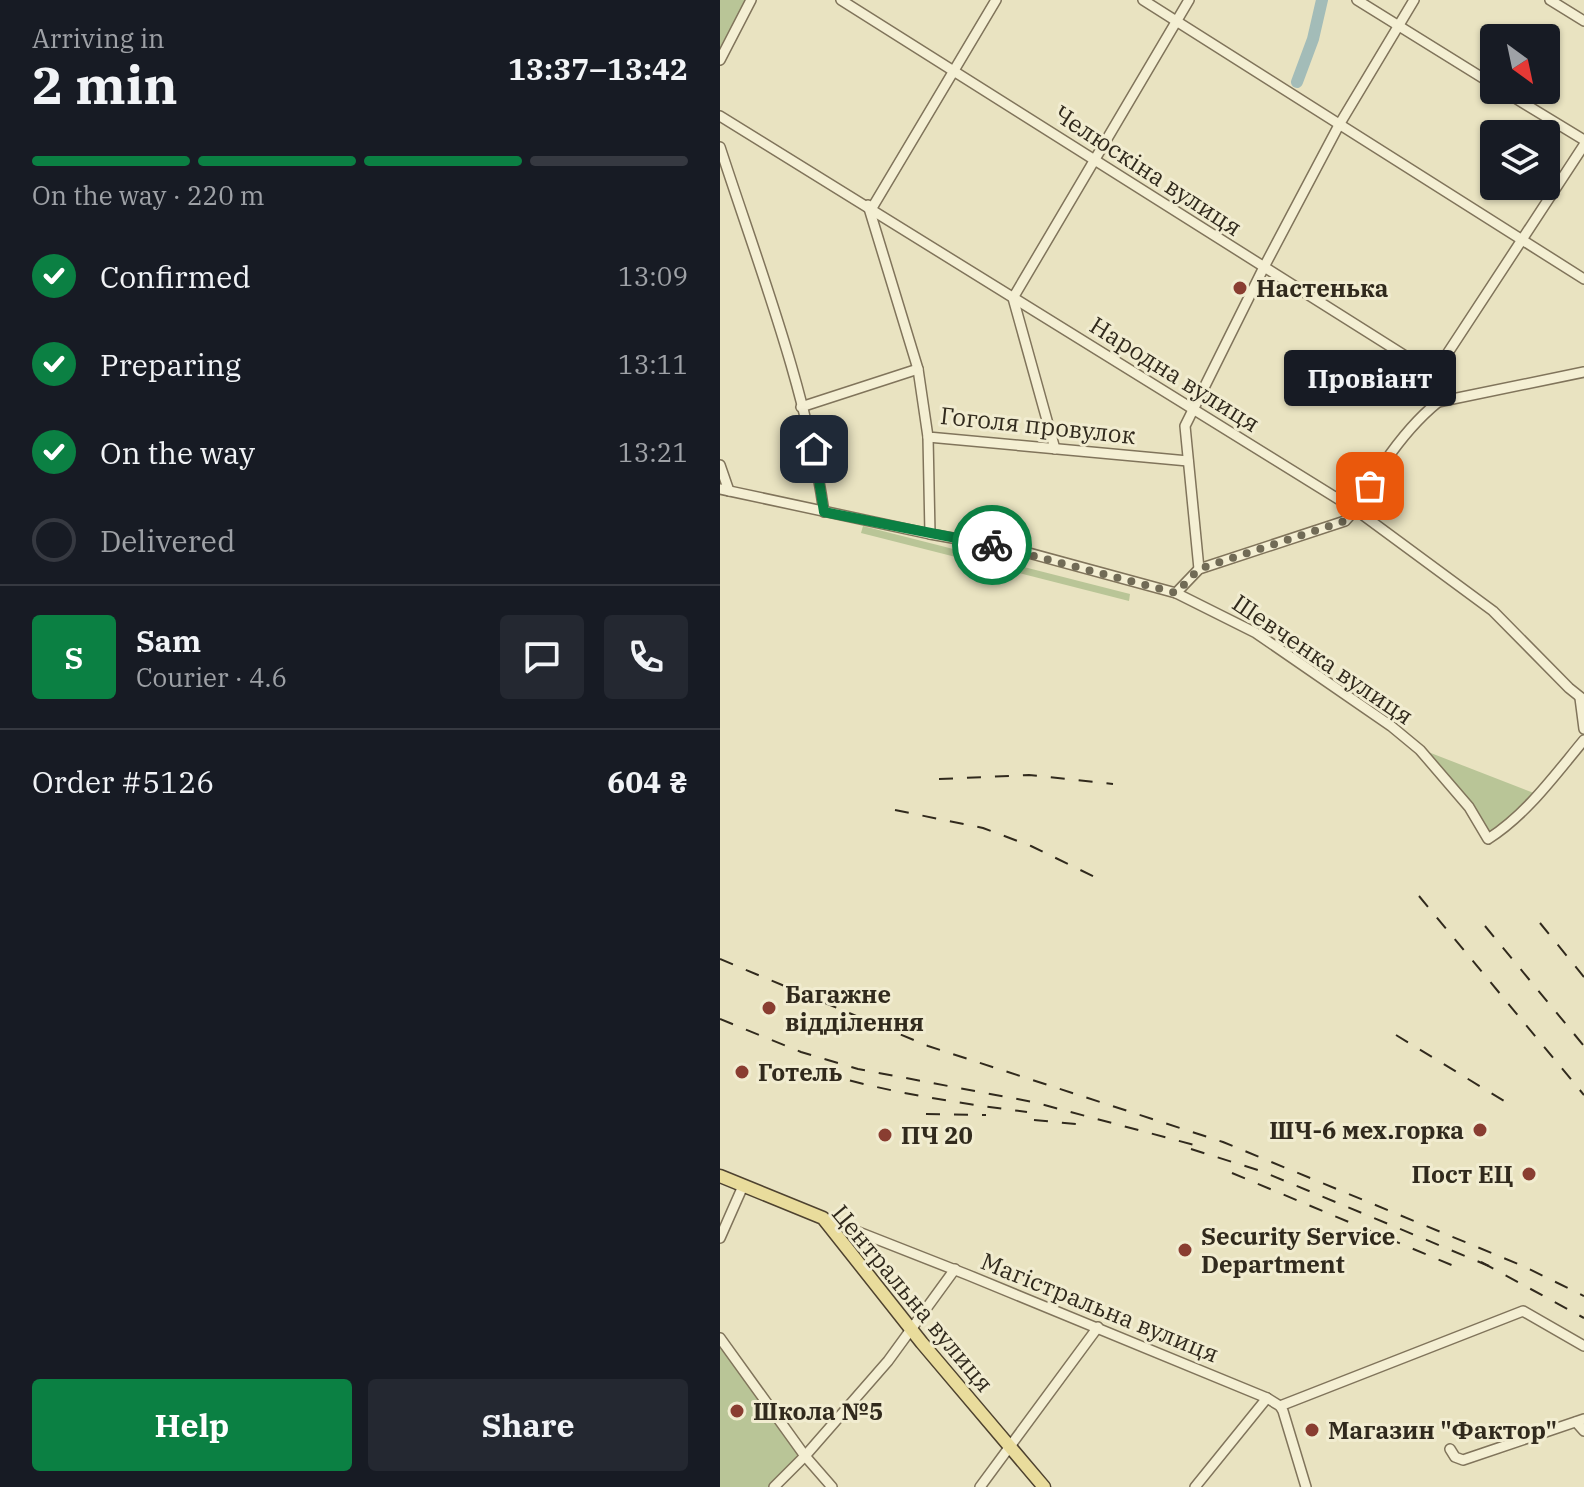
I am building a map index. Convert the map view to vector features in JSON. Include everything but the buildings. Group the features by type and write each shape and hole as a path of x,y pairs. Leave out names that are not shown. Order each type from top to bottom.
{"main road":[{"name":"Центральна вулиця","path":"720,1176 823,1218 912,1331 1044,1487"}],"street":[{"path":"720,60 751,0"},
{"name":"Челюскіна вулиця","path":"841,0 1434,374"},
{"path":"870,207 996,0"},
{"path":"1143,0 1584,279"},
{"path":"1055,449 1013,298 1189,0"},
{"path":"1357,0 1480,76"},
{"path":"1199,569 1185,426 1339,125 1414,0"},
{"path":"1550,0 1584,21"},
{"path":"1438,402 1439,380 1434,374 1584,142 1524,104"},
{"name":"Народна вулиця","path":"720,116 1356,510 1493,611 1582,699"},
{"path":"720,147 776,317 816,461 824,512"},
{"name":"Гоголя провулок","path":"870,207 918,369 928,437 1188,461"},
{"path":"801,407 918,369"},
{"path":"1176,593 1199,569 1345,521 1356,510 1385,462 1421,415 1438,402 1584,372"},
{"path":"928,437 930,534"},
{"path":"720,465 724,490"},
{"name":"Шевченка вулиця","path":"724,490 1014,549 1176,593 1256,633 1391,726 1420,750 1469,807 1488,839 1510,825 1584,740"},
{"path":"1582,699 1584,729"},
{"path":"720,1238 743,1186"},
{"name":"Магістральна вулиця","path":"823,1218 1098,1327 1280,1406"},
{"path":"774,1487 805,1456 912,1331 955,1269"},
{"path":"1306,1487 1280,1406 1523,1311 1584,1346"},
{"path":"980,1487 1098,1327"},
{"path":"720,1338 805,1456 832,1487"},
{"path":"1195,1487 1267,1398"},
{"path":"1450,1449 1455,1457 1463,1460 1580,1420 1584,1431"}],"green space":[{"path":"720,0 751,0 720,60"},
{"path":"863,526 1130,594 1129,601 861,533"},
{"path":"1423,750 1539,795 1488,839"},
{"name":"Школа №5","path":"720,1338 805,1456 774,1487 720,1487"}],"waterway":[{"path":"1297,82 1313,39 1322,0"}],"railway":[{"path":"939,779 1029,775 1113,784"},
{"path":"895,810 983,828 1031,846 1101,880"},
{"path":"1419,896 1584,1095"},
{"path":"1540,923 1584,977"},
{"path":"1485,926 1584,1046"},
{"path":"720,959 928,1046 1223,1142 1523,1266 1584,1296"},
{"path":"720,1019 801,1052 858,1069 1033,1102 1202,1147"},
{"path":"1396,1035 1514,1107"},
{"path":"823,1073 924,1097 1027,1112"},
{"path":"926,1114 986,1115"},
{"path":"1034,1120 1086,1125"},
{"path":"1191,1149 1261,1171 1489,1266"},
{"path":"1232,1173 1461,1269"},
{"path":"1481,1262 1584,1318"}],"way so far":[{"path":"992,545 1176,593 1199,569 1345,521 1356,510 1370,486"}],"place":[{"name":"Настенька","path":"1240,288"},
{"name":"Провіант","path":"1370,486"},
{"name":"Багажне відділення","path":"769,1008"},
{"name":"Готель","path":"742,1072"},
{"name":"ШЧ-6 мех.горка","path":"1480,1130"},
{"name":"ПЧ 20","path":"885,1135"},
{"name":"Пост ЕЦ","path":"1529,1174"},
{"name":"Security Service Department","path":"1185,1250"},
{"name":"Школа №5","path":"737,1411"},
{"name":"Магазин \"Фактор\"","path":"1312,1430"}],"route":[{"path":"814,449 824,512 992,545"}]}
